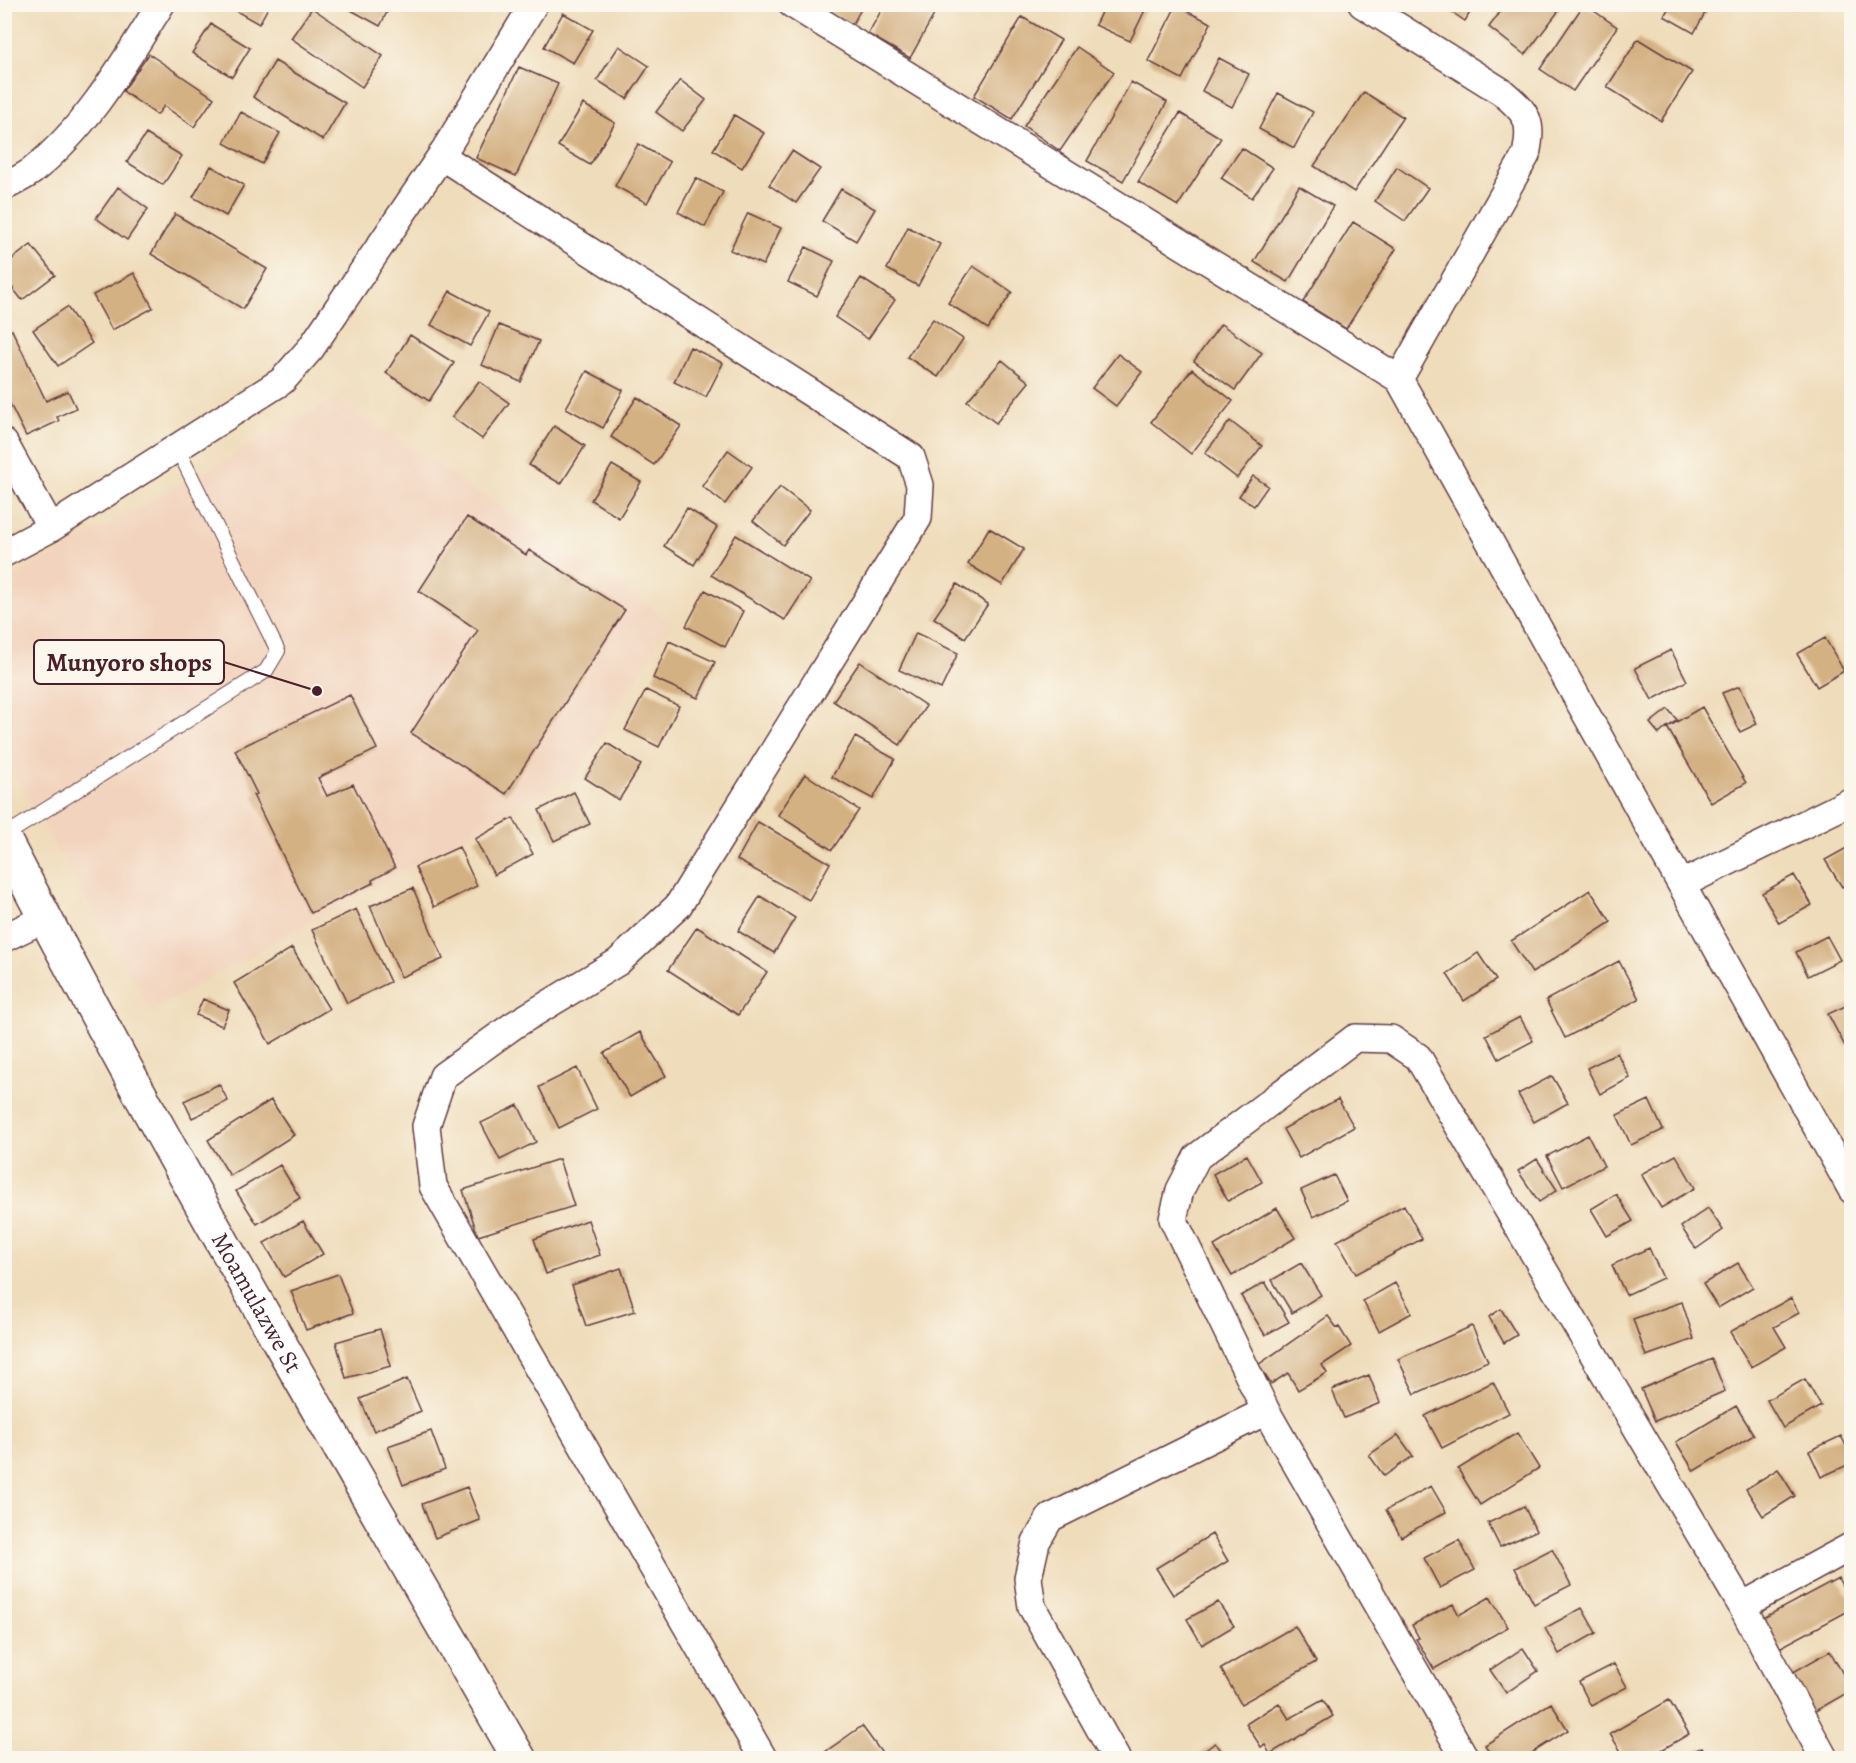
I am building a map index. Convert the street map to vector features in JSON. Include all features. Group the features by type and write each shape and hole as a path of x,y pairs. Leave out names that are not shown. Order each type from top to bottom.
{"street":[{"path":"4,187 31,171 78,127 114,78 161,4"},
{"path":"4,553 51,528 282,381 311,348 441,156 534,4"},
{"path":"792,4 1399,379 1851,1190"},
{"path":"1362,4 1502,92 1519,106 1527,118 1530,136 1526,155 1399,379"},
{"path":"441,156 911,457 920,485 918,518 678,906 618,962 514,1025 443,1076 426,1126 433,1186 763,1758"},
{"path":"4,443 51,528"},
{"path":"1682,884 1851,801"},
{"name":"Moamulazwe St","path":"4,838 194,1192 519,1758"},
{"path":"4,938 45,918"},
{"path":"1465,1758 1266,1411 1173,1219 1180,1190 1197,1157 1355,1038 1391,1039 1418,1057 1742,1606 1824,1758"},
{"path":"1116,1758 1032,1607 1028,1578 1036,1542 1050,1518 1266,1411"},
{"path":"1742,1606 1851,1546"}],"lane":[{"path":"4,838 266,671 278,651 177,448"}],"shaded area":[{"path":"336,398 672,621 576,775 151,1011 5,760 4,582"}],"building":[{"path":"230,4 270,4 259,24 229,7"},
{"path":"340,4 391,4 380,26"},
{"path":"817,4 864,4 852,25"},
{"path":"885,4 940,4 910,58 868,34"},
{"path":"1105,4 1143,4 1147,6 1130,41 1095,25"},
{"path":"1440,4 1475,4 1465,21"},
{"path":"1506,4 1564,4 1525,55 1489,27"},
{"path":"1584,4 1617,27 1573,91 1540,69"},
{"path":"1671,4 1710,4 1694,33 1664,16"},
{"path":"1176,6 1211,23 1182,79 1148,61"},
{"path":"312,8 383,56 362,87 291,38"},
{"path":"563,13 593,30 573,63 544,47"},
{"path":"1022,17 1061,40 1012,119 974,96"},
{"path":"211,24 250,48 232,77 192,53"},
{"path":"1638,39 1692,72 1661,121 1607,87"},
{"path":"619,46 649,66 627,99 597,80"},
{"path":"1077,47 1114,72 1060,151 1024,126"},
{"path":"149,54 214,98 194,127 164,106 157,115 123,91"},
{"path":"1219,58 1249,74 1232,107 1202,91"},
{"path":"275,61 345,103 323,140 253,97"},
{"path":"519,67 558,84 516,176 476,158"},
{"path":"680,80 706,100 682,131 656,112"},
{"path":"1131,82 1167,102 1123,181 1087,161"},
{"path":"1364,92 1403,117 1354,192 1314,166"},
{"path":"1278,93 1313,112 1294,148 1259,129"},
{"path":"583,104 615,123 590,165 558,146"},
{"path":"241,112 280,133 262,164 224,143"},
{"path":"1180,113 1221,138 1178,206 1138,182"},
{"path":"734,115 764,133 742,168 713,150"},
{"path":"146,134 182,156 163,185 127,162"},
{"path":"638,144 670,162 647,203 615,186"},
{"path":"1242,148 1273,168 1252,198 1221,178"},
{"path":"792,151 820,169 796,203 769,185"},
{"path":"211,166 244,185 226,216 193,197"},
{"path":"1397,167 1428,188 1405,221 1375,201"},
{"path":"696,178 723,192 705,227 678,212"},
{"path":"1299,186 1333,206 1288,282 1254,262"},
{"path":"118,187 148,209 127,240 96,218"},
{"path":"841,189 875,209 856,241 822,221"},
{"path":"748,213 781,228 763,265 730,250"},
{"path":"175,214 267,269 243,309 151,254"},
{"path":"1353,222 1396,249 1346,329 1303,302"},
{"path":"908,227 940,244 918,286 887,269"},
{"path":"31,245 55,275 22,300 4,277 4,265"},
{"path":"806,247 834,261 817,296 788,282"},
{"path":"973,266 1012,292 988,329 948,303"},
{"path":"134,273 153,308 112,330 93,295"},
{"path":"861,278 895,300 868,339 835,317"},
{"path":"450,291 489,312 470,346 431,325"},
{"path":"67,307 92,343 58,366 33,330"},
{"path":"933,319 963,339 938,377 907,357"},
{"path":"1221,324 1262,353 1235,390 1194,361"},
{"path":"499,325 539,341 521,382 482,365"},
{"path":"12,330 46,401 68,391 76,408 57,417 59,421 26,436 4,392 4,333"},
{"path":"410,335 454,363 429,401 386,373"},
{"path":"690,347 723,363 706,397 674,382"},
{"path":"1118,354 1142,372 1116,406 1092,388"},
{"path":"1002,360 1029,382 996,423 967,401"},
{"path":"1192,369 1233,401 1191,454 1151,422"},
{"path":"587,371 623,390 603,428 566,408"},
{"path":"479,381 509,403 482,439 452,417"},
{"path":"637,397 681,426 654,465 611,437"},
{"path":"1230,421 1262,446 1237,478 1205,453"},
{"path":"554,426 585,446 561,484 529,465"},
{"path":"728,450 752,467 725,504 702,486"},
{"path":"612,465 641,482 619,518 591,500"},
{"path":"1253,476 1268,486 1254,506 1239,496"},
{"path":"780,487 810,510 783,545 753,521"},
{"path":"687,508 717,527 694,565 664,546"},
{"path":"467,517 526,555 529,550 625,610 506,794 411,733 478,630 419,591"},
{"path":"989,528 1024,549 1002,585 968,564"},
{"path":"736,535 810,581 785,620 711,575"},
{"path":"957,584 988,604 965,638 934,618"},
{"path":"705,590 743,611 725,647 686,626"},
{"path":"916,633 958,653 941,689 899,670"},
{"path":"1825,638 1844,671 1817,687 1797,654"},
{"path":"669,641 715,662 698,698 653,678"},
{"path":"1671,650 1687,681 1652,700 1635,668"},
{"path":"860,662 926,706 900,745 833,701"},
{"path":"1740,686 1757,724 1740,732 1722,693"},
{"path":"646,690 679,706 659,747 625,730"},
{"path":"350,695 377,749 318,778 327,796 353,784 395,868 372,880 373,883 311,913 253,795 257,794 235,750"},
{"path":"1702,707 1746,783 1711,803 1667,727 1659,734 1650,723 1668,709 1677,720 1668,727"},
{"path":"855,737 895,759 873,799 832,777"},
{"path":"607,743 641,765 619,800 585,778"},
{"path":"805,774 859,810 832,850 778,815"},
{"path":"574,792 590,824 554,841 539,810"},
{"path":"513,818 533,854 494,875 475,839"},
{"path":"758,822 830,863 809,900 737,860"},
{"path":"1852,845 1852,881 1842,887 1825,860"},
{"path":"459,847 477,886 434,907 415,867"},
{"path":"1794,875 1812,905 1779,923 1762,893"},
{"path":"413,888 443,959 401,977 370,906"},
{"path":"1590,890 1611,922 1532,973 1511,941"},
{"path":"760,896 795,918 774,953 738,931"},
{"path":"356,909 390,982 347,1003 312,930"},
{"path":"697,927 767,972 738,1015 668,970"},
{"path":"1827,936 1840,960 1808,976 1796,952"},
{"path":"292,948 329,1009 270,1044 234,983"},
{"path":"1478,953 1496,980 1464,1001 1447,974"},
{"path":"1619,961 1639,999 1565,1038 1546,1000"},
{"path":"203,999 229,1010 222,1026 196,1015"},
{"path":"1852,1003 1852,1043 1845,1046 1828,1014"},
{"path":"1520,1017 1533,1041 1499,1059 1486,1035"},
{"path":"640,1032 666,1076 630,1097 604,1053"},
{"path":"1617,1053 1630,1078 1600,1094 1587,1068"},
{"path":"577,1068 597,1109 559,1128 539,1087"},
{"path":"1552,1076 1568,1103 1534,1122 1518,1094"},
{"path":"219,1084 228,1101 192,1118 184,1101"},
{"path":"1338,1099 1354,1127 1299,1158 1283,1129"},
{"path":"271,1100 294,1135 230,1176 208,1140"},
{"path":"1649,1100 1663,1130 1631,1145 1617,1115"},
{"path":"518,1105 536,1142 500,1160 481,1123"},
{"path":"1588,1135 1604,1166 1563,1187 1547,1156"},
{"path":"1247,1155 1262,1182 1228,1201 1213,1174"},
{"path":"1676,1155 1695,1188 1661,1208 1641,1174"},
{"path":"559,1159 574,1206 478,1236 463,1190"},
{"path":"1537,1159 1557,1190 1539,1202 1518,1171"},
{"path":"280,1165 300,1198 257,1224 236,1191"},
{"path":"1334,1175 1347,1201 1313,1217 1301,1190"},
{"path":"1616,1194 1633,1221 1607,1236 1591,1209"},
{"path":"1404,1205 1422,1239 1356,1274 1337,1241"},
{"path":"1277,1208 1295,1238 1232,1276 1214,1246"},
{"path":"1708,1208 1723,1230 1696,1249 1681,1227"},
{"path":"588,1220 600,1255 546,1274 534,1239"},
{"path":"303,1221 323,1254 284,1277 264,1243"},
{"path":"1649,1248 1663,1278 1626,1295 1612,1265"},
{"path":"1301,1263 1321,1295 1292,1313 1272,1280"},
{"path":"1738,1263 1753,1287 1718,1308 1703,1284"},
{"path":"621,1268 635,1311 586,1326 572,1285"},
{"path":"338,1274 353,1313 306,1330 291,1291"},
{"path":"1265,1282 1289,1322 1265,1335 1241,1296"},
{"path":"1395,1283 1412,1313 1379,1331 1363,1301"},
{"path":"1791,1298 1799,1313 1774,1327 1786,1347 1751,1367 1730,1332"},
{"path":"1682,1302 1694,1339 1646,1356 1633,1319"},
{"path":"1501,1309 1517,1335 1504,1343 1489,1317"},
{"path":"1328,1316 1337,1328 1339,1327 1351,1346 1322,1365 1327,1373 1298,1390 1288,1373 1271,1384 1258,1365"},
{"path":"1472,1326 1488,1361 1415,1394 1398,1359"},
{"path":"380,1329 391,1366 346,1378 336,1342"},
{"path":"1712,1359 1725,1391 1655,1421 1641,1389"},
{"path":"1369,1375 1380,1403 1344,1418 1332,1390"},
{"path":"407,1379 421,1411 374,1431 360,1399"},
{"path":"1805,1379 1821,1406 1783,1428 1767,1400"},
{"path":"1493,1382 1509,1413 1442,1448 1425,1416"},
{"path":"1736,1406 1754,1435 1694,1471 1676,1442"},
{"path":"431,1431 445,1469 403,1485 388,1446"},
{"path":"1517,1433 1539,1468 1480,1505 1458,1469"},
{"path":"1398,1435 1413,1456 1384,1476 1369,1455"},
{"path":"1841,1436 1852,1457 1852,1463 1821,1477 1809,1451"},
{"path":"1778,1469 1795,1496 1763,1516 1746,1489"},
{"path":"1431,1486 1446,1512 1401,1537 1386,1510"},
{"path":"467,1487 480,1520 435,1538 422,1504"},
{"path":"1524,1506 1536,1531 1500,1547 1488,1523"},
{"path":"1212,1534 1228,1561 1173,1595 1156,1568"},
{"path":"1459,1540 1475,1570 1440,1588 1424,1558"},
{"path":"1552,1549 1571,1585 1534,1604 1515,1568"},
{"path":"1838,1578 1852,1604 1852,1609 1772,1652 1756,1622"},
{"path":"1490,1597 1508,1627 1434,1669 1416,1639 1419,1638 1412,1625 1453,1604 1459,1615"},
{"path":"1218,1602 1234,1626 1202,1645 1187,1619"},
{"path":"1582,1608 1596,1633 1559,1654 1545,1628"},
{"path":"1295,1626 1316,1662 1241,1704 1221,1669"},
{"path":"1523,1648 1538,1671 1506,1693 1490,1670"},
{"path":"1830,1651 1852,1690 1805,1717 1783,1678"},
{"path":"1614,1664 1627,1687 1591,1706 1579,1682"},
{"path":"1323,1700 1333,1716 1270,1754 1265,1745 1261,1747 1246,1724 1279,1703 1289,1719"},
{"path":"1669,1700 1689,1734 1648,1758 1625,1758 1610,1734"},
{"path":"1551,1703 1568,1730 1524,1758 1493,1758 1485,1745"},
{"path":"862,1726 884,1756 881,1758 829,1758 825,1752"},
{"path":"1215,1743 1228,1758 1195,1758"},
{"path":"1702,1747 1709,1758 1681,1758"}],"place":[{"name":"Munyoro shops","path":"317,691"}]}
